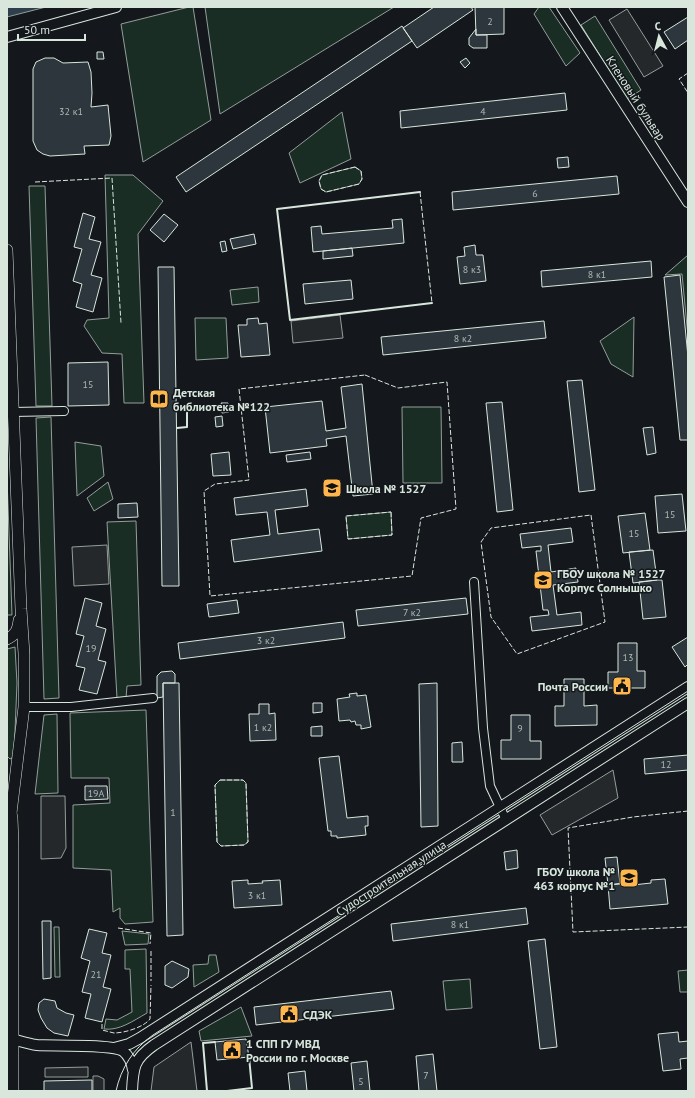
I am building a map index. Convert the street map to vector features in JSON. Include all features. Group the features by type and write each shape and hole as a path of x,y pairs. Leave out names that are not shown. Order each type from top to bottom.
{"main road":[{"path":"7,250 24,654 24,707 11,818 10,894 12,1091"},
{"path":"7,639 18,629 21,609"},
{"path":"7,800 11,818"}],"street":[{"path":"7,36 116,7"},
{"name":"Кленовый бульвар","path":"562,7 688,202"},
{"path":"13,412 64,411"},
{"path":"474,582 482,728 490,786 499,808 506,820"},
{"name":"Судостроительная улица","path":"114,1048 129,1044 136,1040 688,686"},
{"path":"24,707 72,707 153,698"},
{"name":"Судостроительная улица","path":"132,1091 133,1070 144,1052 154,1045 688,703"},
{"path":"12,1040 39,1045 114,1048 124,1052 131,1060 133,1070"}],"green space":[{"path":"193,7 211,120 143,162 121,24"},
{"path":"205,7 394,7 220,114"},
{"path":"539,7 549,7 580,53 566,66 534,14"},
{"path":"595,16 641,90 627,99 581,25"},
{"path":"342,112 351,159 300,183 289,153"},
{"path":"355,167 361,171 362,179 359,184 326,192 321,189 319,181 322,175"},
{"path":"105,175 133,175 163,201 138,234 144,403 124,403 122,354 102,353 84,326 87,320 109,318"},
{"path":"29,186 45,186 52,406 36,406"},
{"path":"688,255 688,337 682,274 665,275"},
{"path":"258,287 259,302 232,305 230,290"},
{"path":"634,317 633,377 611,364 600,341"},
{"path":"195,318 226,318 228,358 196,360"},
{"path":"402,407 441,407 442,483 403,483"},
{"path":"51,417 59,698 44,699 36,418"},
{"path":"75,442 101,446 104,476 77,496"},
{"path":"7,478 12,615 7,615"},
{"path":"108,482 113,499 94,511 87,498"},
{"path":"391,512 392,535 348,539 346,516"},
{"path":"136,521 141,685 127,686 126,698 117,698 107,522"},
{"path":"15,647 17,683 14,755 10,759 7,756 7,649"},
{"path":"146,710 153,922 125,924 120,918 120,908 113,912 111,870 73,868 73,805 110,803 109,778 71,778 70,713"},
{"path":"57,714 58,793 35,794 44,715"},
{"path":"220,780 243,780 246,783 248,842 244,845 221,846 217,842 215,785"},
{"path":"54,927 59,927 60,977 55,977"},
{"path":"122,931 149,934 148,944 125,945"},
{"path":"146,949 147,1013 121,1027 104,1029 106,1019 117,1020 132,1012 130,969 125,969 125,950"},
{"path":"209,955 216,955 219,972 194,987 193,965 208,964"},
{"path":"688,970 688,992 680,992 678,971"},
{"path":"470,979 472,1008 446,1010 443,981"},
{"path":"241,1007 252,1036 201,1041 199,1031"}],"shaded area":[{"path":"627,9 663,66 644,77 609,20"},
{"path":"340,315 343,338 293,343 291,321"},
{"path":"107,545 109,584 74,586 72,547"},
{"path":"613,770 618,798 552,835 540,815"},
{"path":"41,796 65,796 66,848 61,858 41,859"},
{"path":"191,1042 197,1091 151,1091 154,1067"},
{"path":"88,1067 88,1077 45,1077 45,1068"},
{"path":"93,1076 98,1076 104,1079 104,1091 93,1091"}],"water":[{"path":"7,7 46,7 7,17"}],"building":[{"path":"434,7 471,7 473,10 417,48 403,28"},
{"path":"475,7 504,7 504,34 476,35"},
{"path":"688,17 688,40 675,49 664,32"},
{"path":"402,26 412,41 186,192 176,177"},
{"path":"476,29 476,35 487,35 487,48 473,48 469,45 469,38"},
{"path":"97,52 103,52 104,59 97,59"},
{"path":"45,58 54,58 63,63 88,62 91,72 91,107 108,105 111,136 109,145 84,146 85,154 50,156 37,150 33,141 33,69 36,62"},
{"path":"466,58 470,63 465,68 460,62"},
{"path":"565,93 567,110 401,128 400,111"},
{"path":"568,157 569,167 558,168 557,158"},
{"path":"617,176 619,194 453,210 452,192"},
{"path":"83,213 95,217 89,239 101,242 91,275 102,278 93,312 76,307 82,284 73,281 82,249 74,247"},
{"path":"164,214 178,225 164,242 150,230"},
{"path":"402,219 404,243 313,252 311,227 321,226 322,234 393,228 392,220"},
{"path":"254,234 256,244 233,249 230,239"},
{"path":"225,241 227,251 222,252 220,242"},
{"path":"475,245 476,255 483,255 486,281 460,284 457,257 465,256 464,247"},
{"path":"352,248 353,256 323,259 323,251"},
{"path":"651,261 652,277 542,287 541,271"},
{"path":"158,267 174,267 179,586 162,586"},
{"path":"680,275 688,357 688,440 680,440 664,277"},
{"path":"351,280 353,299 305,304 303,284"},
{"path":"258,318 259,324 267,323 270,355 241,357 238,325 247,325 247,319"},
{"path":"544,321 546,338 383,355 381,337"},
{"path":"108,362 109,405 68,406 68,363"},
{"path":"582,380 595,490 579,492 567,381"},
{"path":"362,384 373,494 353,496 346,436 326,439 327,446 270,453 265,407 322,401 326,431 346,428 341,387"},
{"path":"502,402 513,510 497,512 486,403"},
{"path":"221,403 228,403 229,412 222,413"},
{"path":"222,416 223,426 216,427 215,417"},
{"path":"653,427 656,453 647,455 643,428"},
{"path":"229,452 231,475 213,476 211,454"},
{"path":"310,452 311,459 287,462 286,455"},
{"path":"306,489 308,506 275,510 278,534 319,529 322,551 234,562 231,540 270,535 267,512 236,515 234,498"},
{"path":"682,494 686,531 658,533 655,496"},
{"path":"137,503 138,517 118,518 118,504"},
{"path":"645,513 650,550 623,553 618,516"},
{"path":"571,528 573,542 548,545 551,572 576,568 578,582 553,585 557,615 581,612 582,625 532,631 530,617 549,615 548,610 543,610 536,551 541,551 541,546 522,548 520,534"},
{"path":"653,550 657,580 633,583 629,552"},
{"path":"662,580 666,617 643,619 639,582"},
{"path":"85,598 102,603 96,626 106,629 98,660 106,662 97,694 79,690 85,668 76,666 84,636 76,634"},
{"path":"466,598 468,614 358,626 356,610"},
{"path":"237,600 239,613 209,617 207,604"},
{"path":"343,622 345,638 180,659 178,643"},
{"path":"688,637 688,664 685,667 672,647"},
{"path":"618,643 637,643 637,671 645,671 645,688 608,688 608,672 618,672"},
{"path":"172,671 175,674 175,683 163,683 163,697 157,698 157,676 161,672"},
{"path":"564,679 584,679 584,706 597,705 597,725 555,726 555,706 564,706"},
{"path":"163,683 179,683 183,935 167,936"},
{"path":"437,683 438,826 421,827 419,684"},
{"path":"357,693 357,696 366,695 371,727 361,729 361,725 356,725 355,721 339,721 337,699 350,697 349,694"},
{"path":"313,703 322,703 322,712 313,713"},
{"path":"259,704 269,704 269,714 275,713 276,740 250,741 249,714 259,714"},
{"path":"511,715 530,715 530,741 541,741 541,759 501,759 501,740 511,740"},
{"path":"322,726 322,736 311,736 311,727"},
{"path":"462,742 463,762 452,762 452,743"},
{"path":"688,755 688,770 645,774 644,759"},
{"path":"339,756 347,818 368,816 368,826 365,826 366,835 337,838 337,836 331,836 331,831 328,831 319,758"},
{"path":"85,786 107,786 108,799 85,800"},
{"path":"517,850 518,868 506,870 504,852"},
{"path":"617,857 620,884 608,885 605,858"},
{"path":"665,879 668,904 610,909 608,885 623,883 624,886 651,883 651,880"},
{"path":"248,880 248,884 263,883 262,881 280,880 282,905 234,908 232,881"},
{"path":"526,908 528,924 393,941 391,924"},
{"path":"42,921 51,921 51,978 43,979"},
{"path":"89,929 107,933 102,953 111,955 103,987 111,989 102,1022 85,1018 91,994 82,992 90,961 81,958"},
{"path":"545,939 557,1047 540,1049 528,941"},
{"path":"172,961 189,969 188,977 172,988 165,985 165,966"},
{"path":"391,991 394,1009 256,1025 254,1007"},
{"path":"44,999 55,1001 57,1008 74,1015 68,1036 54,1033 47,1028 38,1010 39,1003"},
{"path":"678,1032 679,1042 688,1041 688,1058 680,1059 681,1069 663,1071 658,1034"},
{"name":"1 СПП ГУ МВД России по г. Москве","path":"246,1039 249,1057 217,1060 215,1042"},
{"path":"433,1054 437,1091 419,1091 416,1056"},
{"path":"367,1061 370,1091 354,1091 351,1063"},
{"path":"305,1071 307,1091 290,1091 288,1073"},
{"path":"92,1080 92,1091 44,1091 44,1081"}],"tram line":[{"path":"116,1091 121,1075 129,1060 139,1046 153,1035 688,691"}],"fence":[{"path":"688,73 679,79 688,93"},
{"path":"355,167 361,171 362,179 359,184 326,192 321,189 319,181 322,175 355,167"},
{"path":"35,182 112,178 121,323"},
{"path":"420,192 432,303"},
{"path":"365,375 398,388 447,382 456,509 421,518 412,576 210,596 204,491 215,484 249,480 239,389 365,375"},
{"path":"391,512 392,535 348,539 346,516 391,512"},
{"path":"591,515 605,622 517,654 491,617 481,542 491,528 591,515"},
{"path":"220,780 243,780 246,783 248,842 244,845 221,846 217,842 215,785 220,780"},
{"path":"688,811 633,817 568,828 573,932 688,927"},
{"path":"118,928 151,933 150,944"},
{"path":"151,951 151,981"},
{"path":"102,1024 102,1030 114,1033 134,1029 147,1022 150,1019 151,985"}],"wall":[{"path":"420,192 277,209 290,320 432,303"},
{"path":"7,412 7,418"},
{"path":"177,428 187,427 187,412"},
{"path":"207,1091 203,1043 215,1042"},
{"path":"227,1091 252,1088 249,1057"}],"place":[{"name":"Детская библиотека №122","path":"159,399"},
{"name":"Школа № 1527","path":"332,488"},
{"name":"ГБОУ школа № 1527 Корпус Солнышко","path":"543,580"},
{"name":"Почта России","path":"622,686"},
{"name":"ГБОУ школа № 463 корпус №1","path":"629,878"},
{"name":"СДЭК","path":"289,1014"},
{"name":"1 СПП ГУ МВД России по г. Москве","path":"232,1050"}]}
